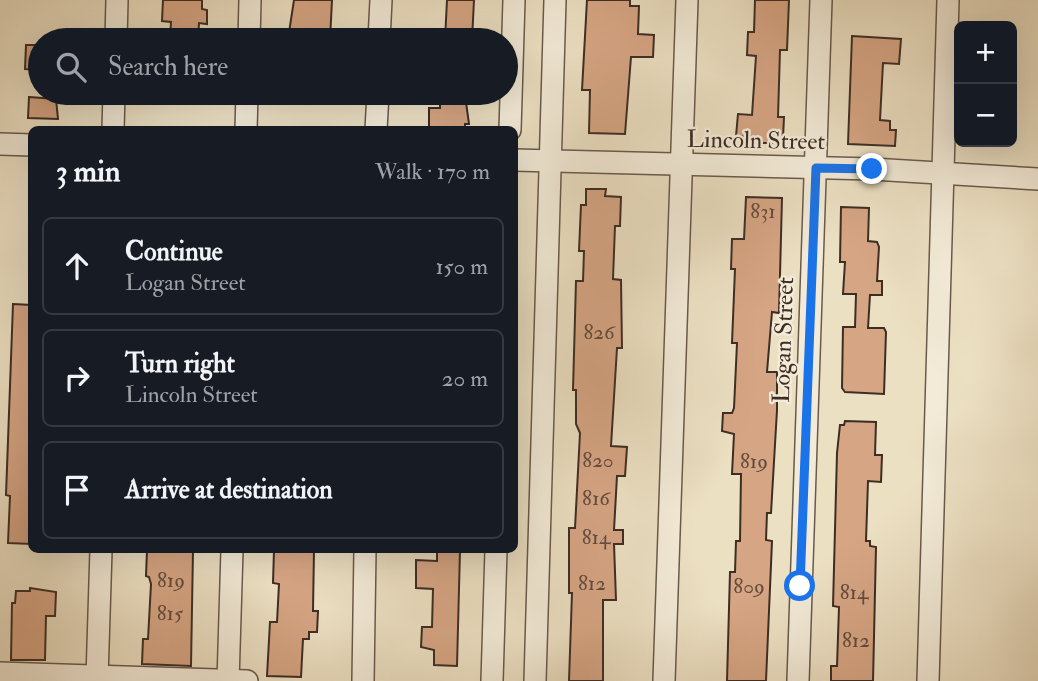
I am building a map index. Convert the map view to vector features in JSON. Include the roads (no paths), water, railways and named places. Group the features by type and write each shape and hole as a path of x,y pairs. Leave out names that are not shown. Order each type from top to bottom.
{"street":[{"path":"116,28 117,0"},
{"path":"249,28 250,0"},
{"path":"380,28 381,0"},
{"path":"513,28 514,0"},
{"path":"535,681 555,0"},
{"path":"664,681 687,0"},
{"name":"Logan Street","path":"798,681 821,0"},
{"path":"928,681 948,0"},
{"path":"113,126 114,105"},
{"path":"246,126 247,105"},
{"path":"376,126 377,105"},
{"path":"510,126 511,105"},
{"path":"0,144 28,145"},
{"name":"Lincoln Street","path":"518,160 816,168 1038,179"},
{"path":"97,678 101,553"},
{"path":"228,681 232,553"},
{"path":"363,681 365,553"},
{"path":"492,681 496,553"},
{"path":"0,673 247,681"}]}
